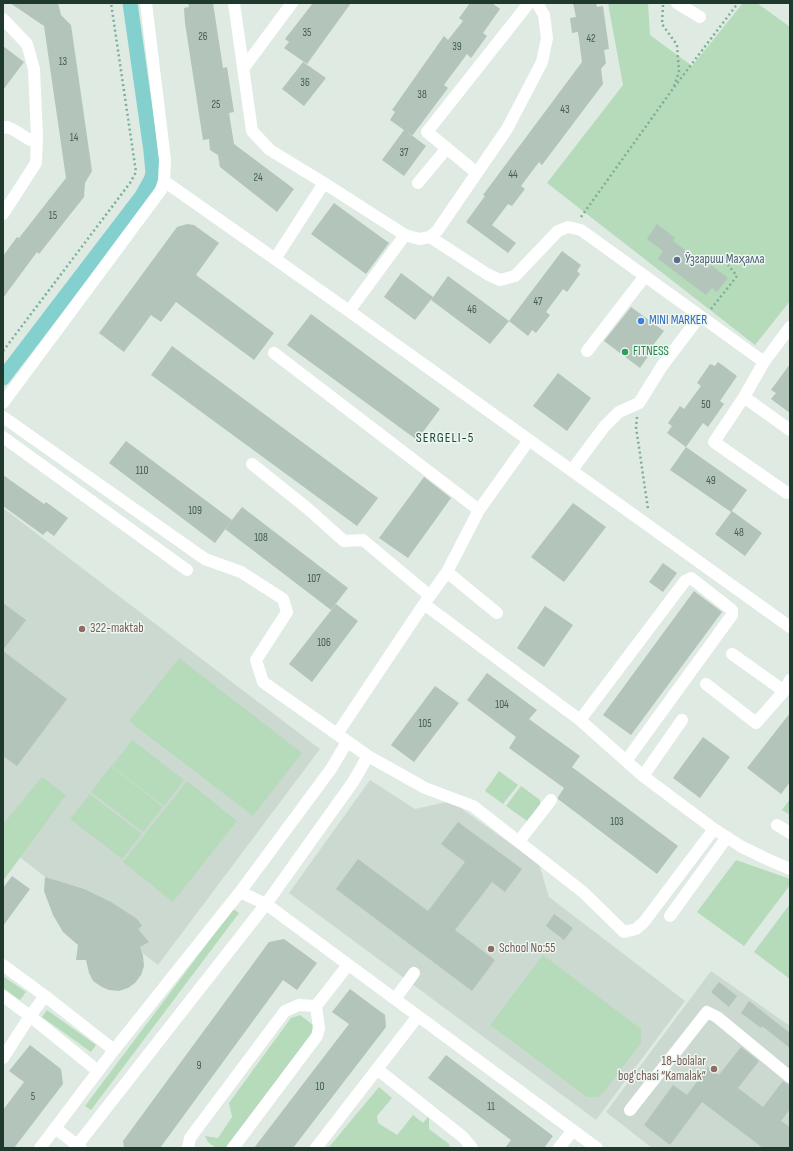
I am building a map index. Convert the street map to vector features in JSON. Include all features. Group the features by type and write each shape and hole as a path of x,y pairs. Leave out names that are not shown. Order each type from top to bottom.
{"street":[{"path":"3,403 161,190 164,181 164,160 146,3"},
{"path":"234,3 252,131 270,150 405,235 419,239 430,237 437,231 507,129 542,62 547,38 544,15 537,3"},
{"path":"244,68 292,3"},
{"path":"477,173 427,132 529,3"},
{"path":"677,3 700,17"},
{"path":"3,19 27,44 29,50 34,69 37,138 36,163 3,214"},
{"path":"3,128 7,127 14,130 30,140 37,138"},
{"path":"418,183 447,148"},
{"path":"164,181 349,311 790,627"},
{"path":"275,259 324,183"},
{"path":"430,237 487,274 500,280 515,276 558,231 568,228 581,230 764,362"},
{"path":"349,311 405,235"},
{"path":"587,351 645,276"},
{"path":"572,470 604,427 619,412 639,403 662,366 702,317"},
{"path":"790,327 764,362 744,397 714,442 787,493 790,492"},
{"path":"274,353 479,510"},
{"path":"744,397 790,430"},
{"path":"3,417 205,559 241,572 283,599 287,612 256,660 263,682 368,756 425,788 472,806 583,892 624,932 636,929 644,922 714,830"},
{"path":"3,437 188,570"},
{"path":"337,734 447,572 479,510 529,440"},
{"path":"252,464 307,508 344,541 363,540 427,600 580,720 643,776 714,830 749,850 790,869"},
{"path":"447,572 497,613"},
{"path":"580,720 685,581 691,578 732,610 732,616 626,761"},
{"path":"732,654 784,691"},
{"path":"706,684 756,723 784,691 790,680"},
{"path":"643,776 682,720"},
{"path":"40,1148 114,1050 240,892 331,769 347,742"},
{"path":"55,1128 78,1147 266,904 353,782 368,756"},
{"path":"519,841 551,800"},
{"path":"777,825 790,833"},
{"path":"670,916 727,837"},
{"path":"240,892 266,904 597,1148"},
{"path":"3,965 114,1050"},
{"path":"233,1148 317,1036 319,1028 316,1006 348,965"},
{"path":"395,999 414,973"},
{"path":"3,996 98,1071"},
{"path":"3,1058 30,1016 45,996"},
{"path":"188,1148 190,1138 284,1011 299,1005 316,1006"},
{"path":"630,1110 707,1012 717,1018 790,1077"},
{"path":"316,1148 418,1016"},
{"path":"377,1069 463,1137 472,1148"},
{"path":"559,1148 573,1130"}],"path":[{"path":"3,352 130,183 136,172 111,3"},
{"path":"664,3 662,24 677,45 679,72 672,90"},
{"path":"574,228 672,90 738,3"},
{"path":"702,317 736,276 728,265"},
{"path":"639,403 636,426 650,526"}],"shaded area":[{"name":"322-maktab","path":"3,508 320,749 158,965 3,844"},
{"name":"School No:55","path":"370,780 415,809 451,801 539,864 549,897 685,1001 596,1120 289,893"},
{"name":"18-bolalar bog'chasi “Kamalak”","path":"711,971 790,1026 790,1148 652,1148 606,1112"}],"green space":[{"path":"608,3 648,3 650,35 692,66 743,3 757,3 790,27 790,301 755,345 547,183 623,85"},
{"path":"179,658 302,753 253,816 129,721"},
{"path":"132,740 184,780 164,806 112,766"},
{"path":"111,766 163,807 143,832 91,792"},
{"path":"499,771 518,785 503,804 485,791"},
{"path":"42,777 66,795 3,881 3,824"},
{"path":"187,781 237,821 173,902 123,862"},
{"path":"521,786 540,800 540,809 530,823 506,806"},
{"path":"90,794 142,834 122,859 70,819"},
{"path":"790,799 790,815 782,810"},
{"path":"736,860 790,879 790,885 744,946 697,912"},
{"path":"790,904 790,979 754,952"},
{"path":"233,909 239,913 91,1110 85,1106"},
{"path":"543,955 641,1029 641,1043 603,1093 598,1097 587,1097 490,1025"},
{"path":"3,976 26,992 20,1000 3,988"},
{"path":"47,1010 96,1045 91,1052 42,1017"},
{"path":"300,1015 313,1025 312,1034 225,1148 216,1148 208,1142 205,1136 218,1138 232,1117 229,1103 291,1018"},
{"path":"379,1087 392,1098 377,1116 378,1123 397,1135 413,1115 423,1123 429,1116 429,1129 449,1144 450,1148 330,1148 329,1147"}],"building":[{"path":"10,3 58,3 61,15 71,25 92,171 85,183 84,197 39,254 37,252 3,298 3,256 66,178 44,26"},
{"path":"188,3 213,3 223,68 227,67 234,112 229,113 234,144 294,189 277,212 220,167 218,155 210,150 209,139 203,140 185,23 184,8 189,7"},
{"path":"313,3 351,3 307,64 284,48 289,42 285,39"},
{"path":"470,3 492,3 500,9 483,33 487,36 471,58 467,54 444,85 448,88 412,136 426,146 404,176 382,160 404,130 390,120 395,112 392,110 444,36 448,40 463,21 459,18"},
{"path":"573,3 596,3 597,7 603,6 609,49 604,50 606,63 601,69 603,84 542,165 539,162 521,186 525,189 512,206 508,204 492,225 516,243 508,253 466,222 485,196 483,195 582,62 578,32 572,33 570,18 576,17"},
{"path":"3,46 24,62 3,90"},
{"path":"303,62 326,78 304,106 282,89"},
{"path":"334,203 389,243 366,274 311,234"},
{"path":"187,224 194,225 219,243 196,275 274,333 254,360 176,302 161,322 151,315 124,352 99,333 177,227"},
{"name":"Ўзгариш Маҳалла","path":"657,224 675,238 673,241 709,268 711,265 728,278 717,292 712,288 706,295 658,259 663,251 647,239"},
{"path":"562,251 581,265 577,271 580,274 567,292 563,289 546,312 550,315 536,333 532,330 528,336 509,321"},
{"path":"401,273 433,297 415,320 384,297"},
{"path":"448,276 509,321 490,344 431,300"},
{"path":"631,307 664,331 647,353 649,355 640,368 604,341"},
{"path":"311,314 440,409 417,440 287,345"},
{"path":"172,346 378,498 357,526 151,375"},
{"path":"718,362 737,376 720,401 724,404 708,427 703,423 686,447 667,433 672,426 668,423 680,406 684,409 701,386 697,383 710,364 715,366"},
{"path":"790,364 790,413 771,399 776,393 771,390"},
{"path":"558,373 591,398 567,431 533,406"},
{"path":"126,441 232,520 215,543 109,463"},
{"path":"686,447 747,490 731,512 670,470"},
{"path":"3,475 44,504 46,502 68,518 54,536 47,531 43,535 3,506"},
{"path":"424,477 451,498 408,558 379,538"},
{"path":"573,503 606,527 564,582 531,557"},
{"path":"242,507 348,588 331,610 225,529"},
{"path":"732,511 762,533 745,556 715,534"},
{"path":"663,563 677,573 663,592 649,582"},
{"path":"694,591 722,612 631,735 603,715"},
{"path":"3,603 26,620 3,650"},
{"path":"336,604 358,621 312,682 289,664"},
{"path":"545,606 573,625 544,667 517,648"},
{"path":"3,651 67,699 17,766 3,756"},
{"path":"487,673 537,710 529,719 580,756 572,767 678,846 657,874 558,799 564,788 509,748 516,737 467,700"},
{"path":"435,686 459,703 414,762 391,745"},
{"path":"790,713 790,782 781,794 747,768"},
{"path":"703,737 730,757 700,798 673,778"},
{"path":"458,822 522,869 505,892 492,882 455,930 495,960 472,991 336,889 358,859 428,911 465,862 441,844"},
{"path":"12,876 30,889 3,926 3,888"},
{"path":"45,877 84,889 111,902 137,919 142,926 138,929 149,942 140,947 144,966 141,975 135,983 128,988 119,991 109,990 93,981 89,973 86,960 76,960 78,945 63,932 53,915 44,891"},
{"path":"554,914 573,928 564,940 546,926"},
{"path":"284,939 317,963 297,990 283,980 160,1148 124,1148 123,1141 269,942"},
{"path":"719,982 737,996 729,1007 711,992"},
{"path":"350,989 385,1015 386,1027 293,1148 254,1148 349,1024 332,1012"},
{"path":"749,1001 790,1033 790,1048 762,1026 761,1028 741,1013"},
{"path":"30,1045 61,1069 63,1084 14,1148 3,1148 3,1110 24,1082 9,1071"},
{"path":"741,1047 759,1061 738,1088 763,1107 783,1081 790,1086 790,1109 781,1121 790,1127 790,1148 763,1148 702,1102 670,1145 644,1125 673,1085 687,1095 708,1067 719,1075"},
{"path":"446,1055 553,1136 544,1148 505,1148 511,1140 428,1078"}],"waterway":[{"path":"3,378 142,196 151,180 153,173 151,151 130,3"}],"place":[{"name":"Ўзгариш Маҳалла","path":"677,260"},
{"name":"MINI MARKER","path":"641,321"},
{"name":"FITNESS","path":"625,352"},
{"name":"322-maktab","path":"82,629"},
{"name":"School No:55","path":"491,949"},
{"name":"18-bolalar bog'chasi “Kamalak”","path":"714,1069"}],"district":[{"name":"SERGELI-5","path":"445,438"}]}
